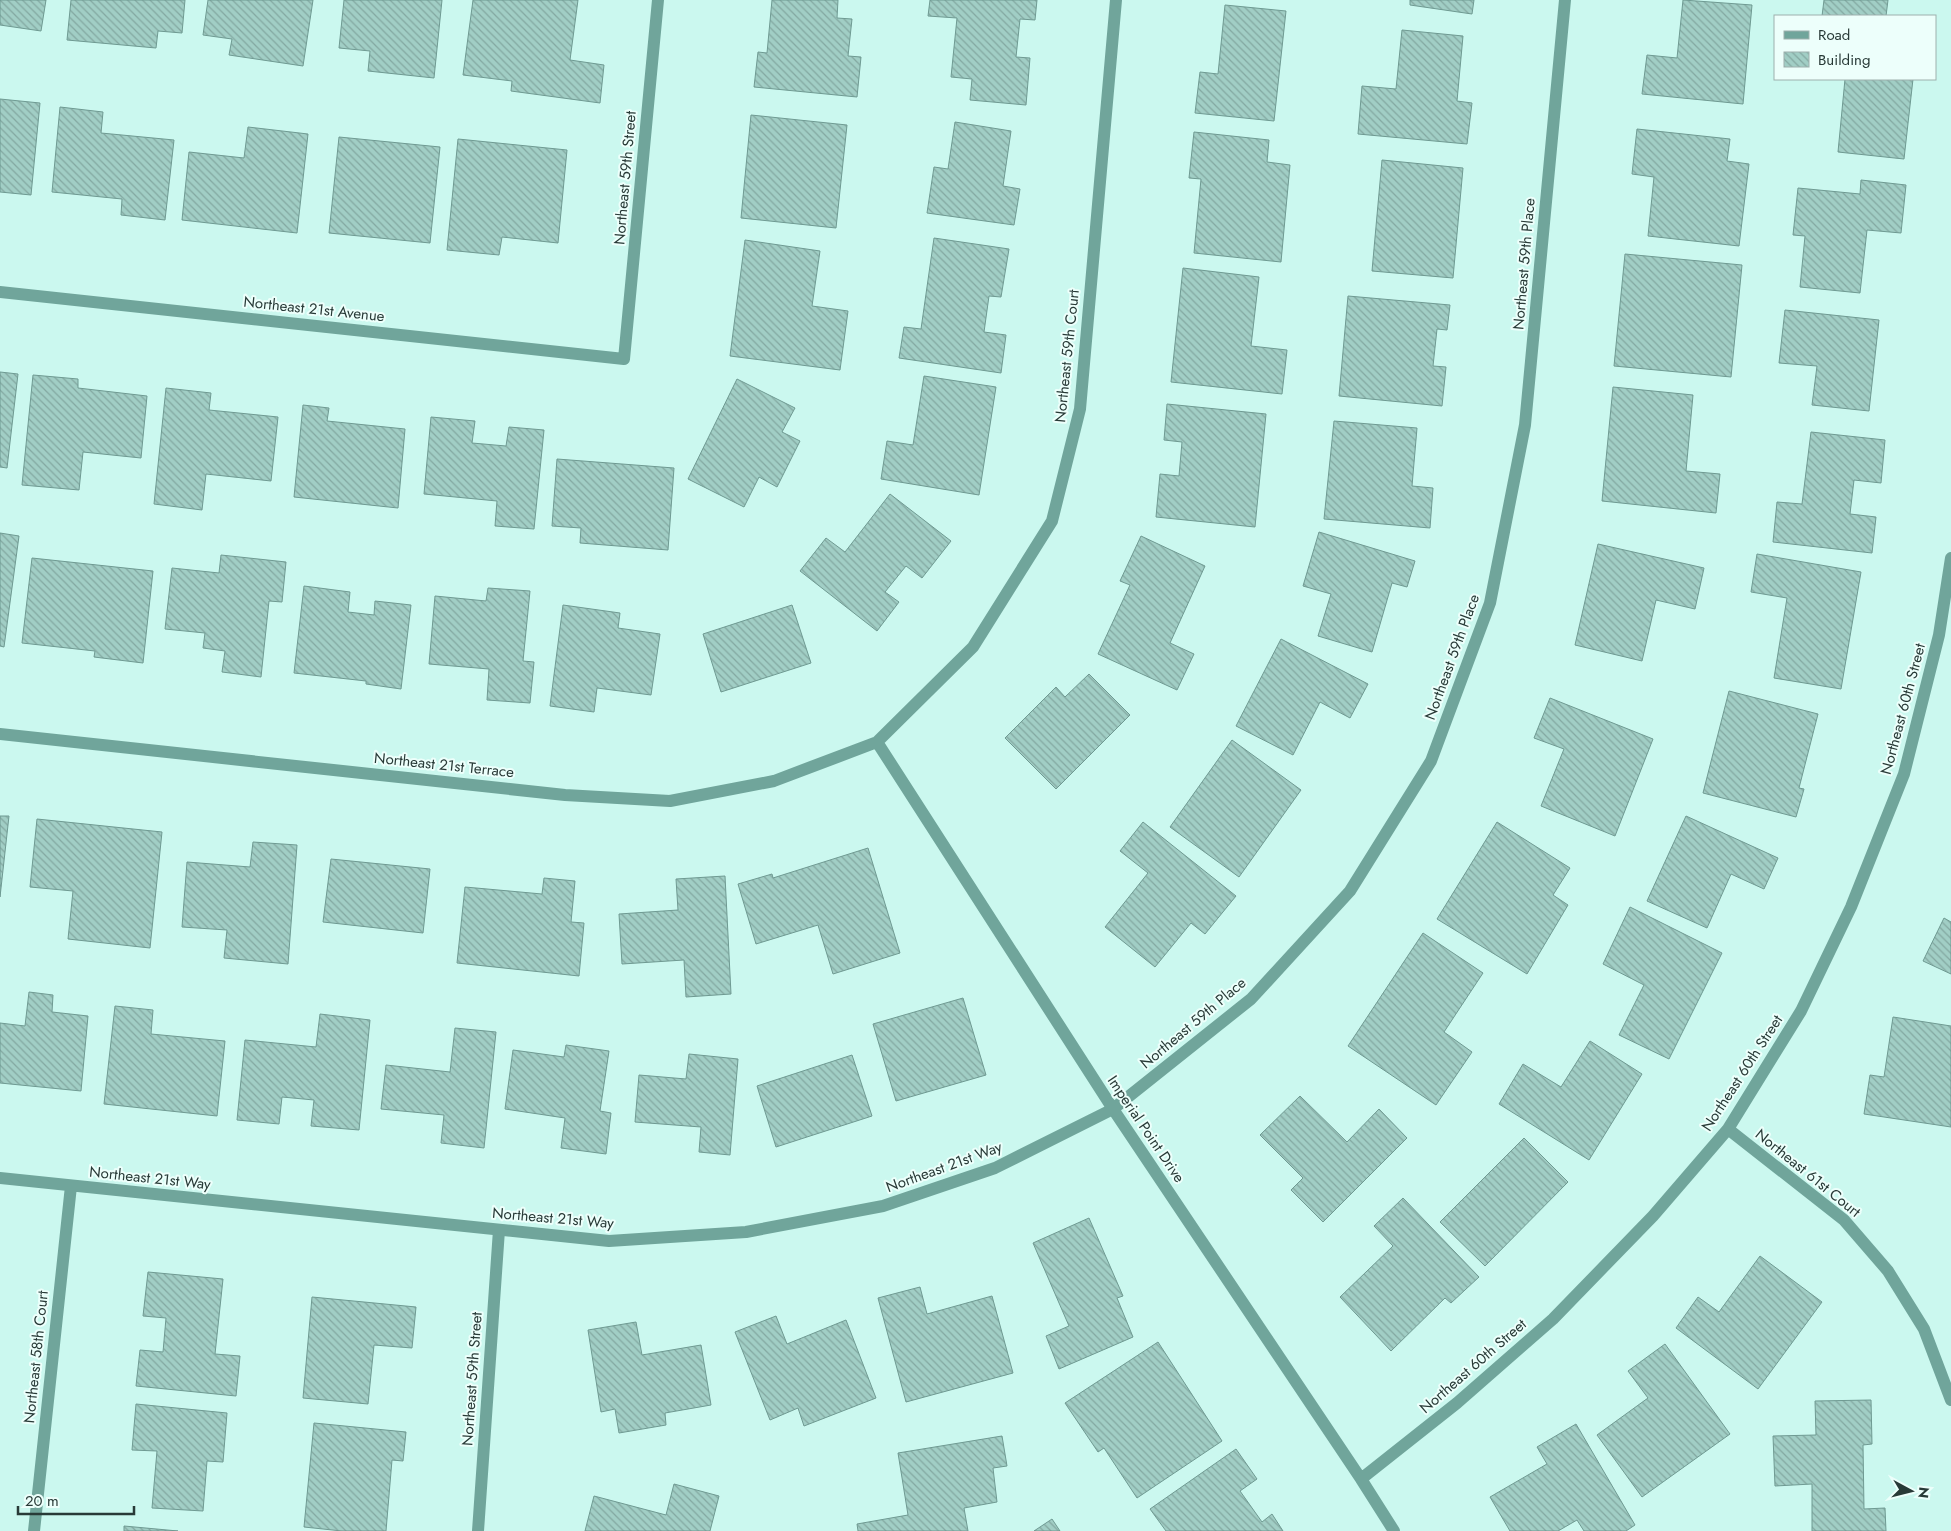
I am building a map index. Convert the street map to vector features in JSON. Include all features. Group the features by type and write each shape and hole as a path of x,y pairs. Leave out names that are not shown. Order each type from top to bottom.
{"street":[{"name":"Northeast 59th Street","path":"624,359 658,0"},
{"name":"Northeast 59th Court","path":"877,742 973,647 1052,521 1080,409 1116,0"},
{"name":"Northeast 59th Place","path":"1113,1110 1251,999 1350,891 1431,761 1490,604 1525,425 1565,0"},
{"name":"Northeast 21st Avenue","path":"0,292 624,359"},
{"name":"Northeast 60th Street","path":"1361,1479 1457,1403 1553,1318 1653,1216 1728,1129 1801,1011 1851,907 1904,774 1939,635 1951,558"},
{"name":"Northeast 21st Terrace","path":"0,734 565,795 670,801 774,781 877,742"},
{"name":"Imperial Point Drive","path":"877,742 1113,1110 1394,1531"},
{"name":"Northeast 21st Way","path":"0,1178 609,1241 746,1232 883,1206 995,1168 1113,1110"},
{"name":"Northeast 61st Court","path":"1728,1129 1844,1220 1888,1271 1924,1329 1951,1400"},
{"name":"Northeast 58th Court","path":"34,1531 70,1186"},
{"name":"Northeast 59th Street","path":"478,1531 499,1230"}],"building":[{"path":"0,0 46,0 41,31 0,25"},
{"path":"71,0 185,0 182,33 158,31 156,48 67,40"},
{"path":"208,0 313,0 303,66 229,55 232,39 203,35"},
{"path":"344,0 442,0 434,78 368,71 370,51 339,48"},
{"path":"473,0 578,0 570,60 604,65 600,103 511,91 512,81 463,75"},
{"path":"772,0 838,0 837,18 852,19 848,56 861,57 857,97 754,87 758,52 767,53"},
{"path":"930,0 1037,0 1035,20 1020,19 1016,57 1030,58 1026,105 970,100 972,79 951,77 957,18 928,16"},
{"path":"1410,0 1474,0 1472,14 1410,5"},
{"path":"1683,0 1752,5 1743,104 1642,94 1647,55 1677,58"},
{"path":"1824,0 1888,0 1886,15 1822,15"},
{"path":"1225,5 1286,11 1274,121 1195,113 1200,72 1218,74"},
{"path":"1402,30 1463,36 1457,101 1472,103 1467,144 1358,134 1362,86 1396,89"},
{"path":"1845,80 1913,80 1904,159 1838,152"},
{"path":"0,99 40,103 31,195 0,192"},
{"path":"60,107 103,112 101,133 174,140 165,220 121,215 122,199 52,192"},
{"path":"751,115 847,125 836,228 741,218"},
{"path":"955,122 1011,131 1003,186 1020,189 1014,225 927,213 934,167 948,169"},
{"path":"248,127 308,134 297,233 182,220 189,152 244,158"},
{"path":"1637,129 1730,139 1727,161 1749,164 1739,246 1648,236 1654,177 1632,174"},
{"path":"1194,132 1269,140 1267,162 1290,165 1281,262 1194,253 1201,179 1189,178"},
{"path":"339,137 440,147 430,243 329,233"},
{"path":"458,139 567,150 558,243 502,237 499,255 447,250"},
{"path":"1382,160 1463,168 1453,278 1372,271"},
{"path":"1861,180 1906,185 1901,233 1867,230 1860,293 1800,287 1805,236 1793,235 1798,188 1860,194"},
{"path":"934,238 1009,249 1001,297 989,296 984,332 1006,335 1001,373 899,358 904,327 921,329"},
{"path":"745,240 820,251 812,306 848,311 840,370 730,356"},
{"path":"1625,254 1742,265 1731,377 1614,366"},
{"path":"1183,268 1259,277 1251,346 1287,350 1282,394 1171,382"},
{"path":"1348,296 1450,305 1447,330 1437,329 1433,366 1446,367 1442,406 1339,396"},
{"path":"1785,310 1879,320 1869,411 1812,405 1817,366 1779,363"},
{"path":"0,372 18,374 7,468 0,467"},
{"path":"33,375 78,379 78,388 147,396 141,458 83,452 79,490 22,485"},
{"path":"924,376 996,387 979,495 881,479 887,441 913,445"},
{"path":"737,379 795,408 782,432 800,441 777,487 759,477 744,507 688,479"},
{"path":"1613,387 1693,395 1686,471 1720,474 1716,513 1602,501"},
{"path":"166,388 211,393 209,410 278,417 271,481 206,474 202,510 154,504"},
{"path":"1167,404 1266,414 1255,527 1156,517 1160,474 1179,476 1182,442 1164,440"},
{"path":"303,405 329,408 327,421 405,429 398,508 294,497"},
{"path":"431,417 475,421 472,443 506,446 509,427 544,430 534,529 495,526 497,501 424,494"},
{"path":"1334,421 1417,428 1412,486 1433,488 1430,528 1324,519"},
{"path":"1811,432 1885,440 1881,483 1854,480 1850,514 1876,517 1872,553 1773,542 1777,502 1802,504"},
{"path":"557,459 674,468 668,550 580,543 581,528 552,526"},
{"path":"890,494 951,541 922,578 906,566 885,592 899,602 877,631 800,571 826,538 845,552"},
{"path":"1319,532 1415,561 1407,587 1392,583 1372,652 1318,636 1331,594 1303,586"},
{"path":"0,533 19,536 4,647 0,646"},
{"path":"1141,536 1205,566 1170,643 1194,654 1177,690 1098,654 1130,585 1120,581"},
{"path":"1598,544 1704,568 1695,609 1656,600 1642,661 1575,645"},
{"path":"1757,554 1861,572 1841,689 1774,678 1787,598 1751,592"},
{"path":"221,555 286,562 282,602 269,601 261,677 222,672 225,651 203,648 205,633 165,629 172,568 219,573"},
{"path":"32,558 153,571 143,663 94,657 95,651 22,643"},
{"path":"304,586 350,592 348,612 374,615 375,601 411,605 401,689 366,684 366,681 294,673"},
{"path":"488,588 530,591 523,661 534,662 530,703 487,700 489,669 429,664 435,596 486,601"},
{"path":"563,605 620,613 618,628 660,634 651,695 597,688 594,712 550,706"},
{"path":"792,605 811,663 721,692 703,634"},
{"path":"1281,639 1368,684 1350,718 1320,702 1293,755 1236,726"},
{"path":"1089,674 1130,715 1056,789 1005,738 1056,687 1065,697"},
{"path":"1729,691 1818,714 1799,788 1804,789 1796,817 1703,793"},
{"path":"1550,698 1653,739 1615,836 1541,806 1564,749 1534,738"},
{"path":"1232,740 1301,790 1239,877 1170,827"},
{"path":"0,816 9,816 0,897"},
{"path":"1686,816 1778,858 1764,889 1731,874 1707,928 1647,901"},
{"path":"37,819 162,832 150,948 68,939 73,891 30,887"},
{"path":"1143,822 1236,896 1205,934 1191,923 1155,967 1105,927 1148,873 1120,851"},
{"path":"1497,822 1570,868 1553,895 1568,905 1527,974 1437,919"},
{"path":"253,842 297,845 288,964 224,958 227,930 182,927 187,862 250,867"},
{"path":"868,848 900,953 833,974 818,925 756,944 738,884 772,874 773,878"},
{"path":"331,859 430,869 423,933 323,922"},
{"path":"725,876 731,994 686,997 684,960 622,964 619,914 678,910 676,879"},
{"path":"544,878 575,881 571,922 584,923 579,976 457,963 465,887 542,894"},
{"path":"1630,907 1722,953 1669,1059 1619,1035 1644,985 1603,964"},
{"path":"1944,918 1951,922 1951,974 1923,961"},
{"path":"1423,933 1483,973 1444,1032 1472,1052 1436,1105 1348,1046"},
{"path":"29,992 53,995 52,1012 88,1016 81,1091 0,1083 0,1023 25,1026"},
{"path":"963,998 986,1075 896,1101 873,1024"},
{"path":"115,1006 153,1010 151,1034 225,1041 217,1116 104,1104"},
{"path":"320,1014 370,1020 359,1130 311,1126 314,1100 282,1097 279,1124 237,1120 245,1040 316,1047"},
{"path":"1893,1017 1951,1026 1951,1127 1864,1114 1870,1075 1884,1077"},
{"path":"455,1028 496,1032 484,1148 441,1143 444,1115 381,1109 386,1065 450,1072"},
{"path":"1590,1041 1642,1074 1589,1160 1499,1104 1523,1064 1561,1087"},
{"path":"566,1045 609,1051 600,1111 611,1113 606,1154 561,1148 565,1118 505,1109 513,1050 564,1057"},
{"path":"689,1054 738,1059 730,1155 699,1152 701,1127 635,1122 639,1075 686,1079"},
{"path":"852,1055 872,1116 776,1147 757,1086"},
{"path":"1300,1096 1347,1142 1379,1109 1407,1138 1323,1222 1291,1190 1303,1178 1260,1135"},
{"path":"1524,1138 1568,1182 1485,1266 1440,1222"},
{"path":"1403,1198 1479,1277 1451,1303 1445,1298 1391,1351 1340,1297 1393,1246 1374,1226"},
{"path":"1089,1218 1123,1296 1117,1298 1133,1337 1059,1369 1046,1336 1069,1326 1033,1243"},
{"path":"1760,1256 1822,1302 1758,1389 1676,1328 1698,1297 1719,1312"},
{"path":"148,1272 223,1279 215,1354 240,1356 236,1396 136,1386 140,1350 163,1352 166,1318 143,1316"},
{"path":"920,1287 927,1314 992,1296 1013,1373 906,1402 878,1298"},
{"path":"312,1297 416,1307 412,1348 374,1345 368,1404 303,1398"},
{"path":"776,1316 787,1344 846,1320 876,1398 804,1426 798,1408 770,1420 735,1332"},
{"path":"636,1322 642,1355 701,1345 711,1405 665,1413 666,1425 619,1433 615,1409 601,1412 588,1330"},
{"path":"1158,1342 1222,1441 1137,1498 1104,1448 1098,1452 1065,1403"},
{"path":"1665,1344 1730,1434 1642,1497 1597,1435 1648,1398 1628,1371"},
{"path":"1871,1400 1872,1444 1863,1445 1864,1509 1885,1508 1886,1531 1812,1531 1812,1484 1775,1486 1773,1436 1816,1435 1815,1401"},
{"path":"136,1404 227,1413 223,1462 207,1461 203,1511 152,1508 157,1451 132,1450"},
{"path":"314,1423 406,1432 403,1461 392,1460 386,1531 342,1531 304,1527"},
{"path":"1576,1424 1635,1525 1626,1531 1584,1531 1577,1520 1558,1531 1510,1531 1490,1497 1547,1464 1537,1447"},
{"path":"1002,1436 1007,1466 993,1468 997,1502 964,1508 968,1531 858,1531 857,1524 908,1515 898,1453"},
{"path":"1236,1449 1257,1479 1240,1491 1262,1522 1272,1514 1283,1531 1166,1531 1150,1509"},
{"path":"674,1484 719,1496 710,1531 585,1531 594,1496 666,1515"},
{"path":"1052,1519 1060,1531 1034,1531"},
{"path":"124,1526 178,1531 124,1531"}]}
